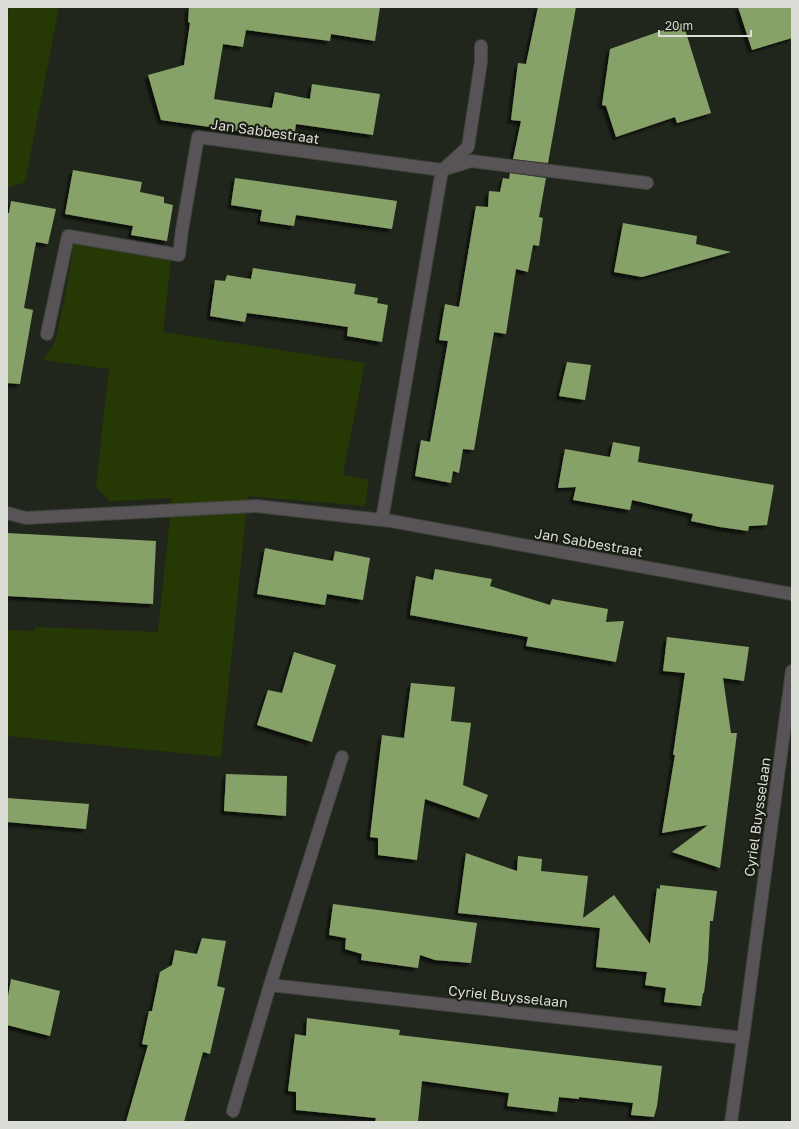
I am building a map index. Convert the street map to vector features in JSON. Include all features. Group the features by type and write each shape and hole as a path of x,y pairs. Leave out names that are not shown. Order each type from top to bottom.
{"street":[{"path":"382,520 442,170 468,147 481,62 481,46"},
{"name":"Jan Sabbestraat","path":"47,334 68,236 179,255 198,137 442,170 471,161 648,183"},
{"name":"Jan Sabbestraat","path":"7,514 26,518 256,506 382,520 792,594"},
{"name":"Cyriel Buysselaan","path":"731,1122 792,671"},
{"path":"233,1111 270,985 342,757"},
{"name":"Cyriel Buysselaan","path":"270,985 742,1038"}],"green space":[{"path":"9,7 59,7 25,182 7,188 7,25"},
{"path":"74,244 171,261 163,332 365,363 343,475 369,480 365,506 248,496 221,757 7,736 7,630 34,631 35,627 158,632 172,498 110,501 96,487 109,369 43,360 55,342 65,297"}],"building":[{"path":"189,7 380,7 375,41 331,34 330,41 246,30 243,47 223,44 214,99 272,108 275,92 310,99 312,84 380,94 373,135 296,124 294,139 161,120 148,75 184,65 190,23 188,22"},
{"path":"538,7 576,7 548,163 513,159 521,121 511,120 518,63 526,64"},
{"path":"738,7 792,7 792,38 752,50"},
{"path":"683,23 711,113 677,123 675,117 616,137 606,106 602,105 610,49"},
{"path":"73,170 142,182 140,192 164,197 164,203 173,205 167,241 131,235 133,226 65,214"},
{"path":"510,173 546,178 539,217 543,218 539,246 533,245 528,272 516,269 506,334 494,332 474,450 463,449 459,473 453,471 451,483 415,476 421,440 430,442 448,341 439,340 445,304 459,307 476,206 488,207 489,191 500,192 503,178 509,179"},
{"path":"235,178 397,201 392,229 296,215 294,226 260,221 262,210 231,205"},
{"path":"11,201 56,209 48,244 36,242 24,308 33,310 20,384 7,383 7,213 9,213"},
{"path":"623,223 697,236 696,244 731,252 642,277 614,272"},
{"path":"253,268 356,284 354,294 378,298 377,303 388,305 382,342 347,336 348,327 247,313 245,322 210,316 215,280 225,281 227,275 251,279"},
{"path":"567,362 591,365 585,400 559,396"},
{"path":"613,442 640,447 638,462 774,485 767,525 749,526 748,531 720,527 691,521 693,514 632,500 630,510 573,500 576,487 558,488 565,449 610,457"},
{"path":"7,533 156,541 153,604 7,596"},
{"path":"265,548 333,561 335,551 370,558 363,600 327,594 325,605 257,594"},
{"path":"435,569 492,579 490,586 550,605 552,599 608,609 606,622 624,621 616,662 526,646 528,637 410,615 416,576 433,580"},
{"path":"667,637 749,647 744,681 723,678 731,733 737,733 720,868 672,852 708,825 662,833 675,755 673,755 685,673 663,671"},
{"path":"294,652 336,665 312,742 257,725 268,690 282,693"},
{"path":"411,683 455,687 451,721 471,723 463,785 488,795 479,818 425,799 417,860 378,855 378,838 370,837 382,735 404,738"},
{"path":"226,774 287,776 286,816 224,811"},
{"path":"7,798 89,804 86,829 7,822"},
{"path":"466,853 517,871 518,856 542,859 541,871 588,876 583,918 614,895 650,944 657,888 660,889 660,885 717,891 713,921 710,921 708,961 701,1006 664,1002 666,988 645,985 647,972 596,967 600,928 458,913"},
{"path":"333,904 477,923 471,963 435,960 420,955 418,968 361,960 362,954 345,949 346,938 329,935"},
{"path":"202,938 226,941 217,986 225,988 210,1054 203,1052 184,1122 126,1122 148,1045 142,1044 149,1011 152,1011 160,972 172,965 175,950 197,954"},
{"path":"11,979 60,991 50,1036 7,1025 7,1003"},
{"path":"307,1018 400,1030 399,1035 662,1066 657,1106 654,1117 631,1115 633,1103 579,1097 579,1099 559,1097 557,1112 507,1106 509,1093 422,1081 418,1122 375,1122 376,1118 296,1110 296,1092 288,1091 295,1034 306,1036"}]}
